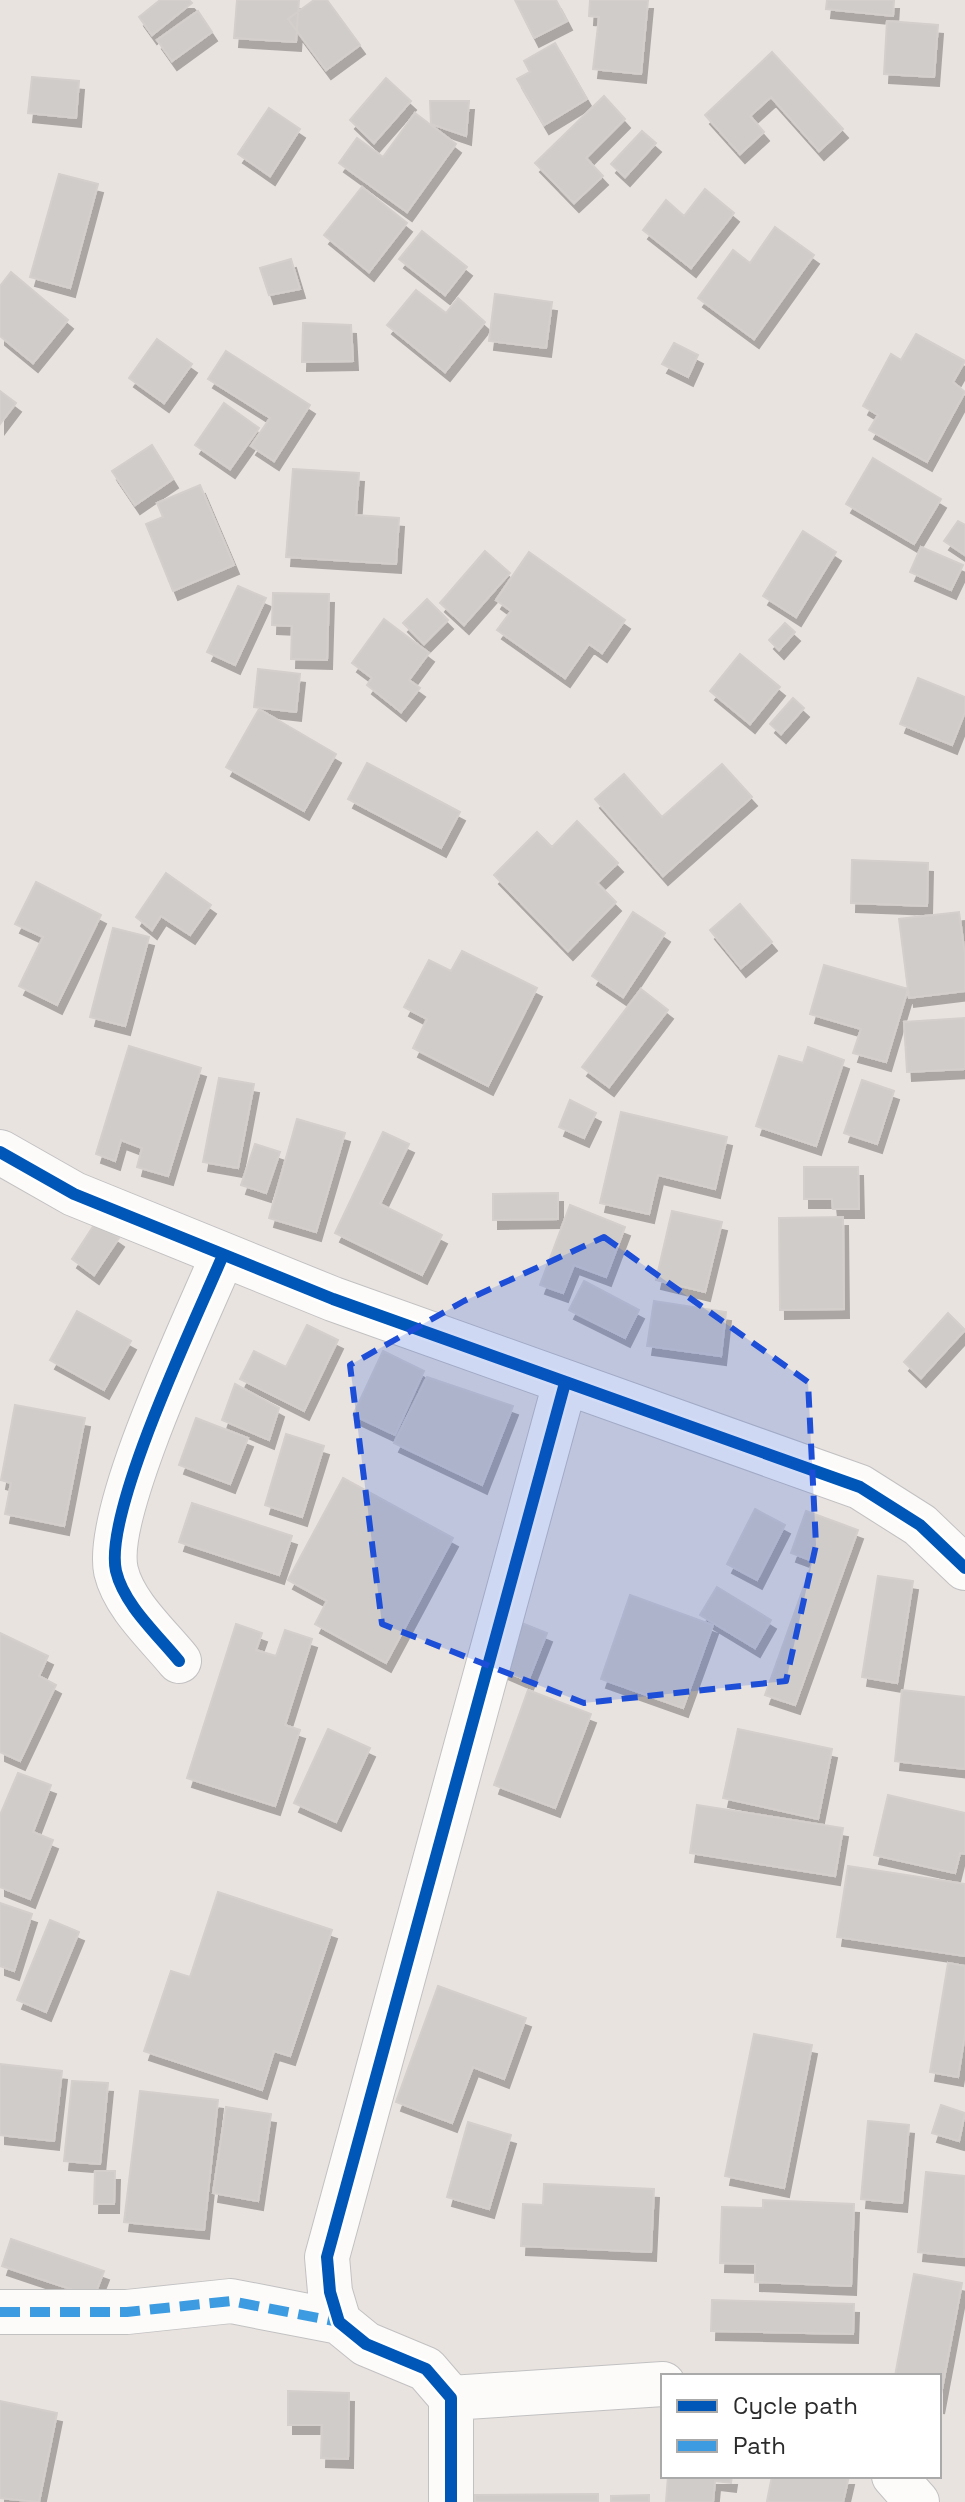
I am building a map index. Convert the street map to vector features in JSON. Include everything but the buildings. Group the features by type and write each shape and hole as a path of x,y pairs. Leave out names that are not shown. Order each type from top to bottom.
{"street":[{"path":"0,1152 74,1194 333,1299 860,1487 920,1525 965,1568"},
{"path":"179,1661 133,1605 116,1571 118,1522 161,1400 223,1255"},
{"path":"339,2322 330,2292 327,2257 565,1383"},
{"path":"0,2312 127,2312 231,2301 339,2322 366,2344 426,2369 451,2398 451,2502"},
{"path":"451,2398 661,2384"},
{"path":"896,2478 917,2502"}],"highlighted area":[{"path":"604,1237 808,1382 816,1545 786,1681 584,1703 382,1624 350,1365 464,1301"}],"marked path":[{"path":"0,2312 127,2312 231,2301 339,2322"}],"cycle path":[{"path":"0,1152 74,1194 333,1299 860,1487 920,1525 965,1568"},
{"path":"179,1661 126,1596 116,1571 116,1543 137,1461 223,1255"},
{"path":"451,2502 451,2398 426,2369 366,2344 339,2322 330,2292 327,2257 565,1383"}]}
